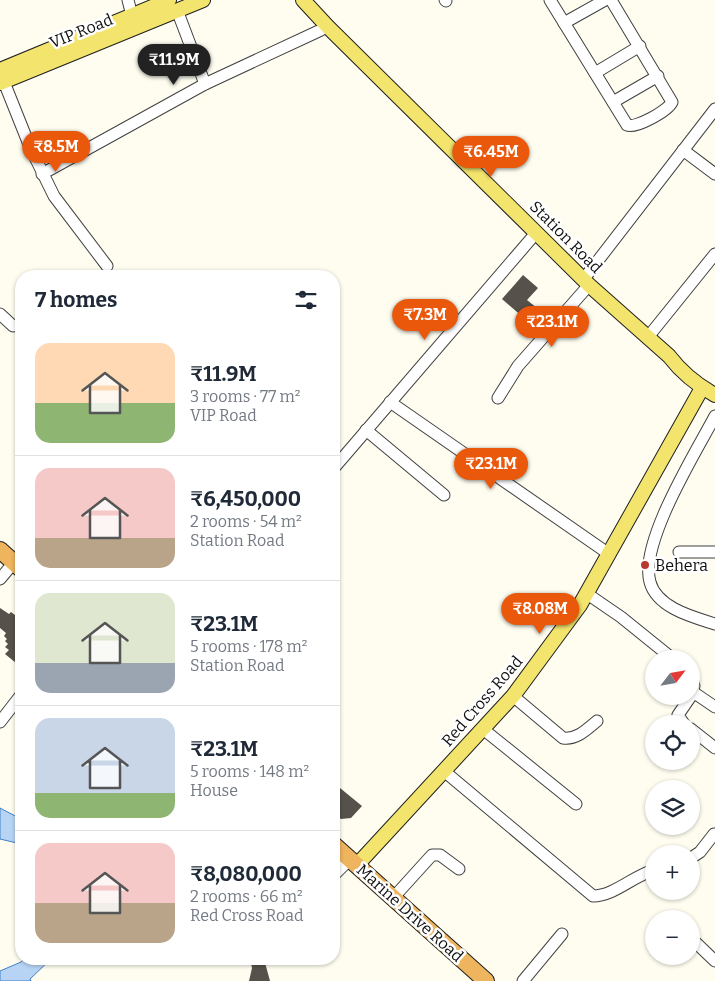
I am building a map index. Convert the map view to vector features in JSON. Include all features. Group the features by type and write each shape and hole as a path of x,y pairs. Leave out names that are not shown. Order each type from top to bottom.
{"highway":[{"path":"0,550 15,559"},
{"name":"Marine Drive Road","path":"340,850 486,981"}],"main road":[{"name":"VIP Road","path":"1,78 132,16 173,5 203,0"},
{"path":"293,0 534,236"},
{"name":"Station Road","path":"303,0 534,236 586,285 669,356 680,370 702,388 715,395"},
{"name":"VIP Road","path":"1,78 173,5"},
{"path":"586,285 663,361 680,370"},
{"name":"Red Cross Road","path":"353,862 444,771 514,696 586,593 702,388"}],"street":[{"path":"128,0 132,16"},
{"path":"550,0 630,127 640,124 670,106 671,98 611,0"},
{"path":"564,23 605,0"},
{"path":"173,5 205,84"},
{"path":"42,174 205,84 322,30"},
{"path":"595,73 640,46"},
{"path":"613,102 658,76"},
{"path":"1,78 42,174 54,196 107,266"},
{"path":"498,398 518,366 586,285 683,150 715,109"},
{"path":"683,150 715,174"},
{"path":"340,461 534,236"},
{"path":"648,337 715,254"},
{"path":"0,314 13,326"},
{"path":"390,402 609,554"},
{"path":"715,416 662,518 650,555 649,568 650,582 659,598 674,608 715,624"},
{"path":"366,430 444,495"},
{"path":"679,552 715,552"},
{"path":"0,579 15,566"},
{"path":"586,593 621,617 662,650"},
{"path":"514,696 563,738 570,739 580,734 597,720"},
{"path":"700,699 715,707"},
{"path":"0,722 15,703"},
{"path":"483,729 576,804"},
{"path":"700,736 715,748"},
{"path":"444,771 593,896 600,896 645,873"},
{"path":"700,852 714,834"},
{"path":"393,898 432,855 440,855 459,869"},
{"path":"340,870 353,862"},
{"path":"523,981 562,934"},
{"path":"700,947 715,961"}],"water":[{"path":"0,808 15,816 15,843 0,839"},
{"path":"15,965 45,965 30,979 31,981 0,981 0,971"}],"building":[{"path":"523,275 538,288 527,300 542,312 531,324 502,299"},
{"path":"0,608 9,614 11,612 15,615 15,662 5,654 9,650 5,647 8,644 4,636 6,633 0,628"},
{"path":"340,788 362,806 351,818 341,819"},
{"path":"251,965 266,965 270,981 249,981"}],"place":[{"name":"Behera","path":"645,565"}]}
